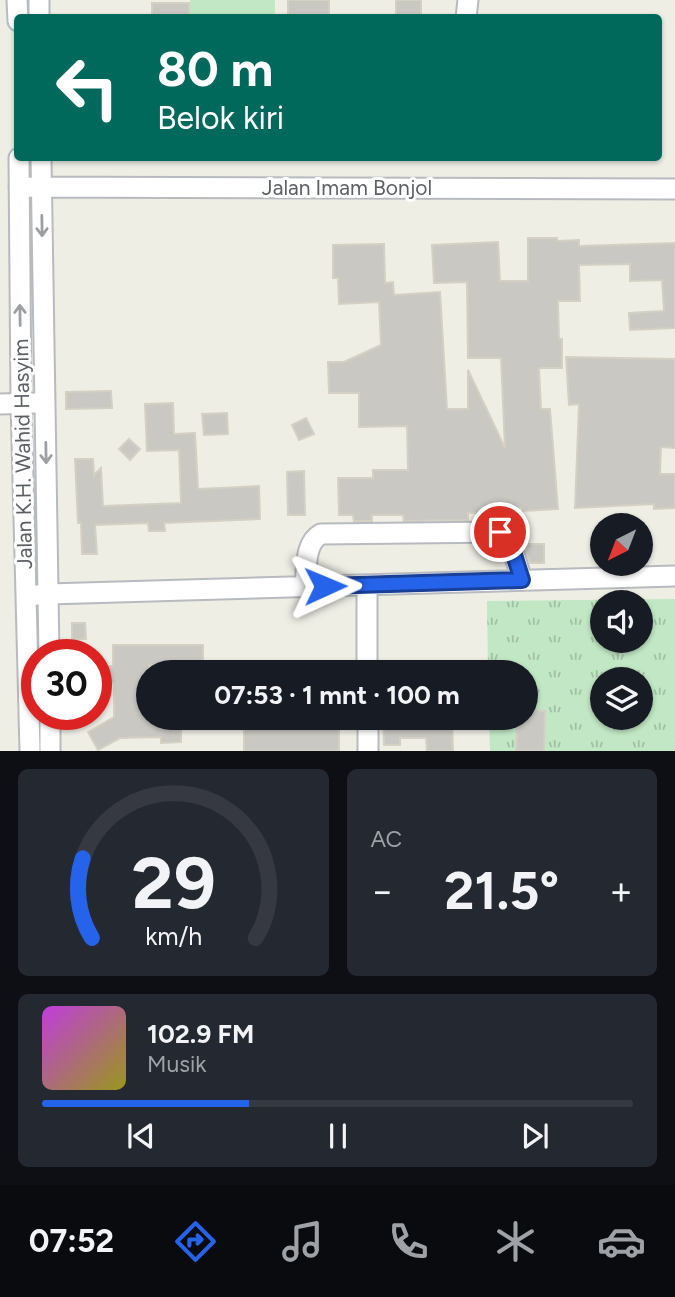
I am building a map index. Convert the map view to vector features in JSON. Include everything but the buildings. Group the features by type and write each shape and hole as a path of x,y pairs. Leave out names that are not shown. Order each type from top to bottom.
{"street":[{"name":"Jalan K.H. Wahid Hasyim","path":"19,161 21,402 30,751"},
{"name":"Jalan K.H. Wahid Hasyim","path":"41,161 49,639"},
{"name":"Jalan Imam Bonjol","path":"19,187 675,189"},
{"path":"0,404 45,403"},
{"path":"304,587 309,545 314,537 321,534 500,532 508,536 522,580"},
{"path":"26,596 675,576"},
{"path":"367,586 368,660"},
{"path":"50,730 50,751"},
{"path":"368,730 368,751"}],"green space":[{"path":"190,0 275,0 275,14 190,14"},
{"path":"653,599 675,599 675,751 490,751 489,730 538,730 538,660 488,660 487,601 590,600 590,653 653,653"}],"route":[{"path":"325,586 522,580 508,536 500,532"}]}
